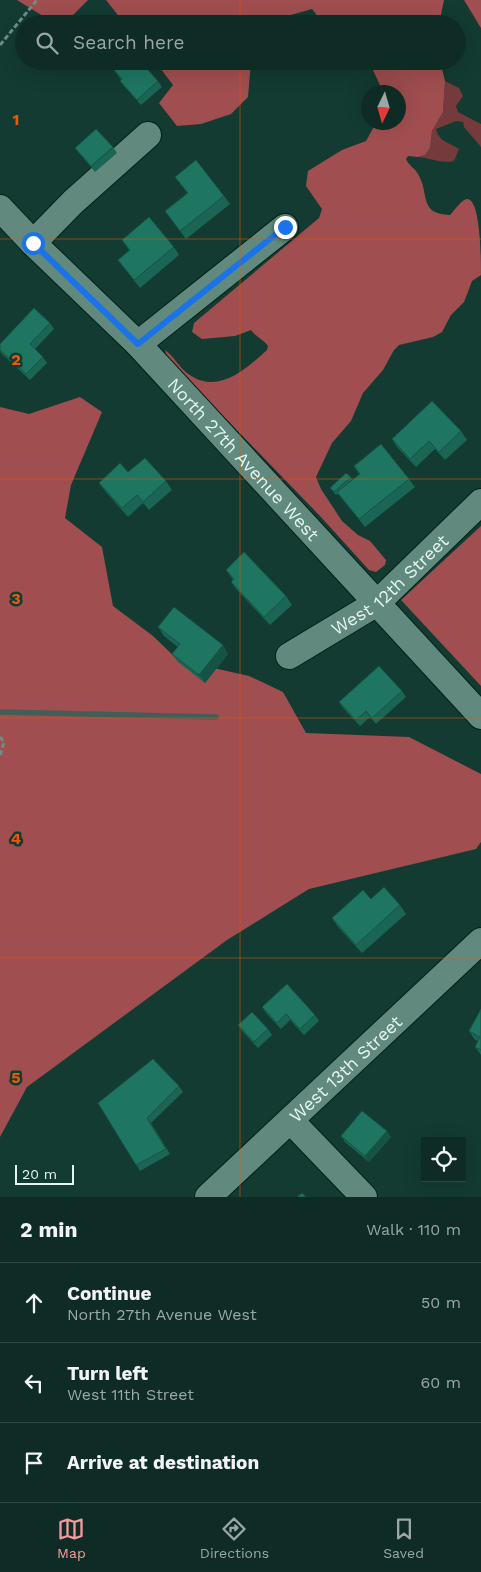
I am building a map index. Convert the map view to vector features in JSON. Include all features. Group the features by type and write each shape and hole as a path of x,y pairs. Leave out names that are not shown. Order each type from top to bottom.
{"street":[{"path":"33,243 73,202 148,136"},
{"name":"North 27th Avenue West","path":"0,208 33,243 138,344 481,716"},
{"path":"138,344 285,227"},
{"name":"West 12th Street","path":"289,656 378,603 481,502"},
{"name":"West 13th Street","path":"208,1197 481,941"},
{"path":"291,1121 364,1197"}],"path":[{"path":"25,15 38,0"},
{"path":"0,45 15,27"},
{"path":"0,737 4,742 0,756"}],"shaded area":[{"path":"17,0 88,0 73,15 41,15"},
{"path":"106,0 444,0 441,15 317,15 312,9 291,15 118,15"},
{"path":"464,0 481,0 481,28"},
{"path":"162,70 250,70 248,97 231,114 201,124 177,126 159,103 173,85"},
{"path":"373,70 442,70 445,81 443,112 432,131 430,148 425,155 418,157 408,156 406,159 422,181 426,202 433,211 450,215 460,203 467,199 472,201 478,219 481,268 481,275 472,281 464,302 451,315 442,332 433,337 399,345 394,350 383,370 363,393 351,421 332,443 316,477 321,489 342,521 358,535 370,541 386,560 385,565 376,572 369,570 320,516 167,358 165,350 187,373 209,382 230,378 267,350 268,346 251,330 235,336 202,339 192,332 194,323 319,218 322,209 306,186 308,171 342,150 366,141 372,130 406,130 406,85 380,85"},
{"path":"445,81 459,88 463,96 456,106 458,112 481,124 481,147 464,127 463,122 456,121 436,129 439,137 459,149 454,161 450,162 418,157 425,155 430,148 432,131 443,112"},
{"path":"80,397 102,412 71,485 65,518 102,547 113,606 153,636 178,660 249,676 283,692 306,733 409,737 481,774 481,842 476,849 309,889 227,940 27,1087 0,1137 0,407 29,414"},
{"path":"481,526 481,686 401,600"}],"building":[{"path":"114,70 148,70 158,81 137,100 120,81 122,79"},
{"path":"96,129 113,147 91,166 75,148"},
{"path":"196,160 224,196 180,231 165,211 188,193 175,177"},
{"path":"149,217 174,247 134,280 118,260 130,250 122,240"},
{"path":"34,308 50,323 30,344 43,357 26,374 0,350 0,344"},
{"path":"432,401 461,431 439,452 429,441 410,459 392,439"},
{"path":"381,444 409,479 359,519 337,492 360,474 354,466"},
{"path":"145,458 166,481 143,502 137,495 122,508 99,483 120,463 128,472"},
{"path":"346,473 351,477 334,492 330,488"},
{"path":"244,552 286,596 264,617 231,582 234,579 226,570"},
{"path":"174,607 223,645 199,675 172,654 180,644 158,627"},
{"path":"379,666 402,691 372,718 366,711 356,720 339,702"},
{"path":"384,887 400,905 356,945 332,918 363,890 371,899"},
{"path":"287,984 315,1015 300,1029 286,1014 277,1023 262,1007"},
{"path":"481,1009 481,1050 475,1047 480,1037 469,1031"},
{"path":"252,1012 268,1029 254,1042 238,1025"},
{"path":"153,1059 179,1086 147,1118 166,1149 136,1165 98,1103"},
{"path":"362,1111 387,1131 365,1156 341,1136"},
{"path":"302,1193 306,1197 297,1197"}],"waterway":[{"path":"0,712 216,717"}],"route":[{"path":"33,243 138,344 285,227"}]}
